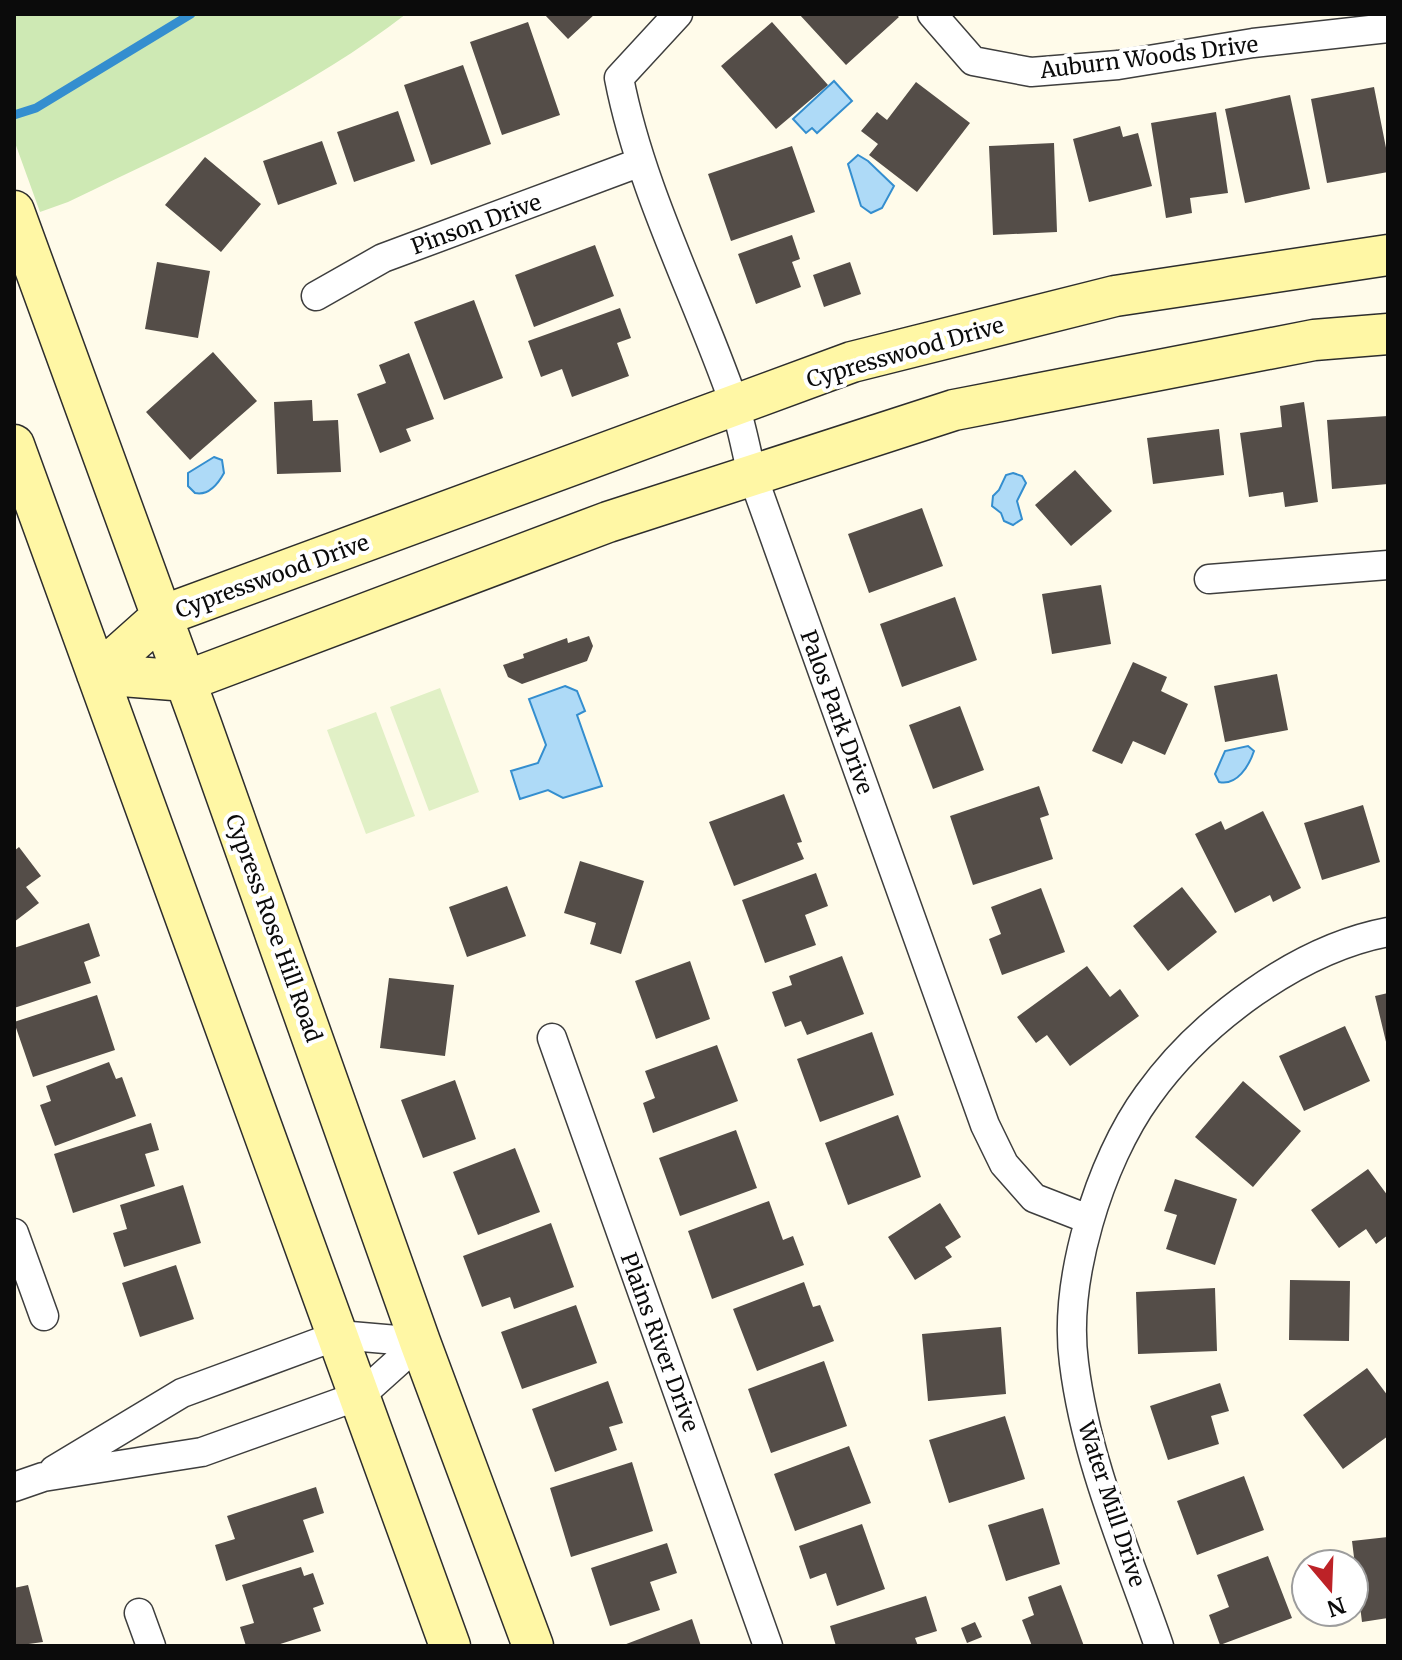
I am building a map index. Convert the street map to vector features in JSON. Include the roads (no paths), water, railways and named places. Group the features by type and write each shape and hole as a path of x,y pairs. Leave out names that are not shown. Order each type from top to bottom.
{"main road":[{"name":"Cypress Rose Hill Road","path":"14,211 186,681 420,1342 533,1646"},
{"name":"Cypresswood Drive","path":"97,674 162,616 852,362 1115,296 1388,255"},
{"path":"97,674 186,681 608,522 954,410 1314,340 1388,334"},
{"path":"14,445 450,1646"}],"street":[{"name":"Palos Park Drive","path":"678,14 619,78 627,120 641,162 734,405 752,474 985,1125 1004,1164 1034,1198 1088,1219"},
{"name":"Auburn Woods Drive","path":"932,14 973,61 1031,72 1118,65 1253,43 1388,28"},
{"name":"Pinson Drive","path":"316,296 383,258 641,162"},
{"path":"1209,579 1388,565"},
{"name":"Water Mill Drive","path":"1159,1646 1086,1439 1073,1360 1075,1288 1088,1219 1117,1149 1147,1095 1196,1038 1256,989 1315,957 1388,932"},
{"name":"Plains River Drive","path":"552,1038 768,1646"},
{"path":"14,1233 44,1316"},
{"path":"43,1477 182,1393 339,1335 420,1342"},
{"path":"14,1487 43,1477 202,1452 361,1395 420,1342"},
{"path":"139,1613 151,1646"}],"water":[{"path":"834,81 852,101 817,133 812,128 806,133 793,119"},
{"path":"858,155 894,186 882,208 871,213 861,206 848,164"},
{"path":"214,457 222,460 224,473 209,491 195,493 188,486 188,473"},
{"path":"1013,473 1022,476 1026,483 1017,501 1022,519 1013,525 1004,521 1001,513 992,506 993,496 1006,475"},
{"path":"565,686 577,691 585,711 577,715 602,786 563,798 548,790 520,799 511,771 538,763 546,745 529,699"},
{"path":"1248,746 1254,751 1241,774 1231,781 1219,782 1215,774 1225,751"}],"waterway":[{"path":"14,115 36,108 191,14"}]}
